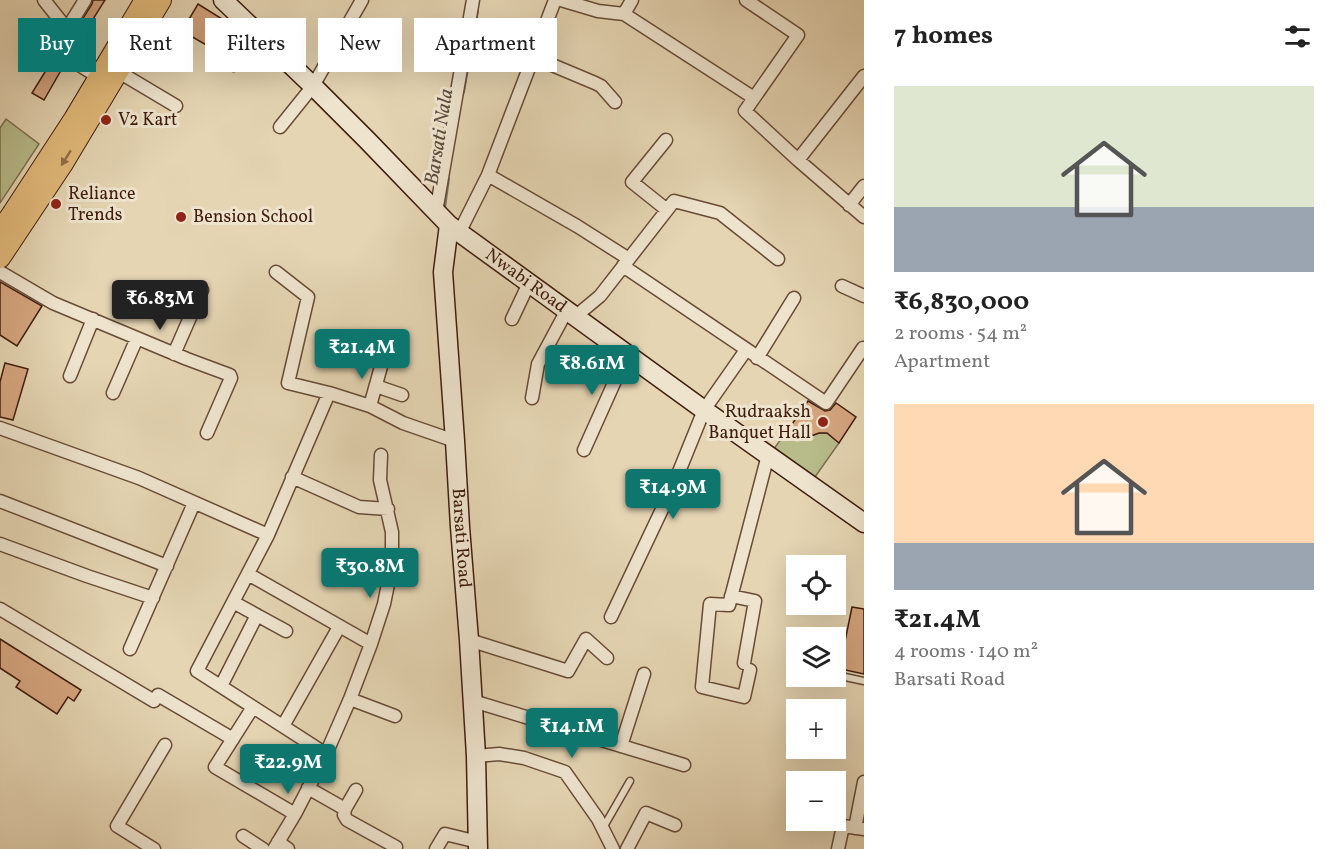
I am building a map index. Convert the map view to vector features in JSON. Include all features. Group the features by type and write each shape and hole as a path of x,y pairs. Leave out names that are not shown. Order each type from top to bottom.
{"main road":[{"path":"0,230 74,120 145,0"},
{"path":"150,18 161,0"},
{"path":"0,258 62,165 119,72"}],"street":[{"path":"44,0 58,18"},
{"path":"74,18 85,0"},
{"name":"Nwabi Road","path":"222,0 242,18"},
{"path":"448,224 472,0"},
{"path":"548,18 555,0"},
{"path":"561,0 597,11 624,14 754,98"},
{"path":"624,14 632,0"},
{"path":"746,0 798,35 745,111 864,218"},
{"path":"280,127 313,86 357,2"},
{"path":"557,67 601,86 615,102"},
{"path":"91,72 99,77"},
{"path":"119,72 176,106"},
{"name":"Nwabi Road","path":"298,72 448,224 864,523"},
{"path":"448,224 488,175 527,72"},
{"path":"798,160 864,76"},
{"path":"666,140 632,182 667,210"},
{"path":"488,175 578,226 757,358 826,403 863,348"},
{"path":"849,205 864,186"},
{"path":"532,398 538,364 571,313 600,296 674,201 720,213 778,260"},
{"name":"Barsati Road","path":"448,224 443,272 473,701 478,846"},
{"path":"0,272 53,303 230,375 231,378 207,433"},
{"path":"276,272 308,297 288,383 370,406 403,423 455,441"},
{"path":"512,319 529,283"},
{"path":"842,286 864,296"},
{"path":"174,354 202,290"},
{"path":"757,358 794,298"},
{"path":"70,376 93,319"},
{"path":"113,393 137,338"},
{"path":"611,617 674,484 704,410 746,350"},
{"path":"584,450 627,354"},
{"path":"370,406 382,363"},
{"path":"376,386 402,395"},
{"path":"326,753 197,671 268,535 329,393"},
{"path":"0,428 139,478 268,535"},
{"path":"280,847 350,699 384,604 392,564 392,532 380,480 381,455"},
{"path":"731,596 755,601 744,697 702,687 710,604 729,605 731,596 768,455"},
{"path":"292,477 359,507 388,509"},
{"path":"0,501 167,566"},
{"path":"130,649 194,503"},
{"path":"0,544 153,598"},
{"path":"248,574 370,644"},
{"path":"233,602 286,631"},
{"path":"0,609 154,701 158,695 232,740"},
{"path":"221,686 257,615"},
{"path":"283,726 339,627"},
{"path":"469,640 568,671 586,639 607,658"},
{"path":"621,746 644,674"},
{"path":"350,699 395,716"},
{"path":"473,701 684,765"},
{"path":"253,707 215,767 295,814"},
{"path":"154,849 117,826 165,745"},
{"path":"476,756 500,754 524,758 565,772 598,819 613,849"},
{"path":"838,849 843,826 860,828 864,782"},
{"path":"308,788 345,808"},
{"path":"356,790 345,808 344,815 347,820 396,847"},
{"path":"627,849 646,813 675,825"},
{"path":"436,849 445,834 478,846"},
{"path":"243,836 263,849"}],"lane":[{"path":"846,677 864,681"},
{"path":"602,828 630,781"}],"green space":[{"path":"6,119 39,144 0,203 0,128"},
{"path":"790,427 803,435 827,433 839,443 815,477 773,450"}],"building":[{"path":"93,0 105,0 94,18 83,18"},
{"path":"198,4 221,18 205,18 205,44 193,37 193,18 190,18"},
{"path":"45,72 60,72 44,100 32,93"},
{"path":"0,282 42,306 17,346 0,335"},
{"path":"5,363 28,369 13,420 0,417 0,382"},
{"name":"Rudraaksh Banquet Hall","path":"808,401 825,411 830,410 836,403 856,417 839,443 827,433 803,435 790,427"},
{"path":"852,607 864,609 864,674 846,670 846,636"},
{"path":"0,639 81,690 74,701 68,697 57,714 16,687 20,681 0,668"}],"waterway":[{"name":"Barsati Nala","path":"463,92 477,11"},
{"name":"Barsati Nala","path":"444,208 448,179"}],"place":[{"name":"V2 Kart","path":"106,120"},
{"name":"Reliance Trends","path":"56,204"},
{"name":"Bension School","path":"181,217"},
{"name":"Rudraaksh Banquet Hall","path":"823,422"}]}
